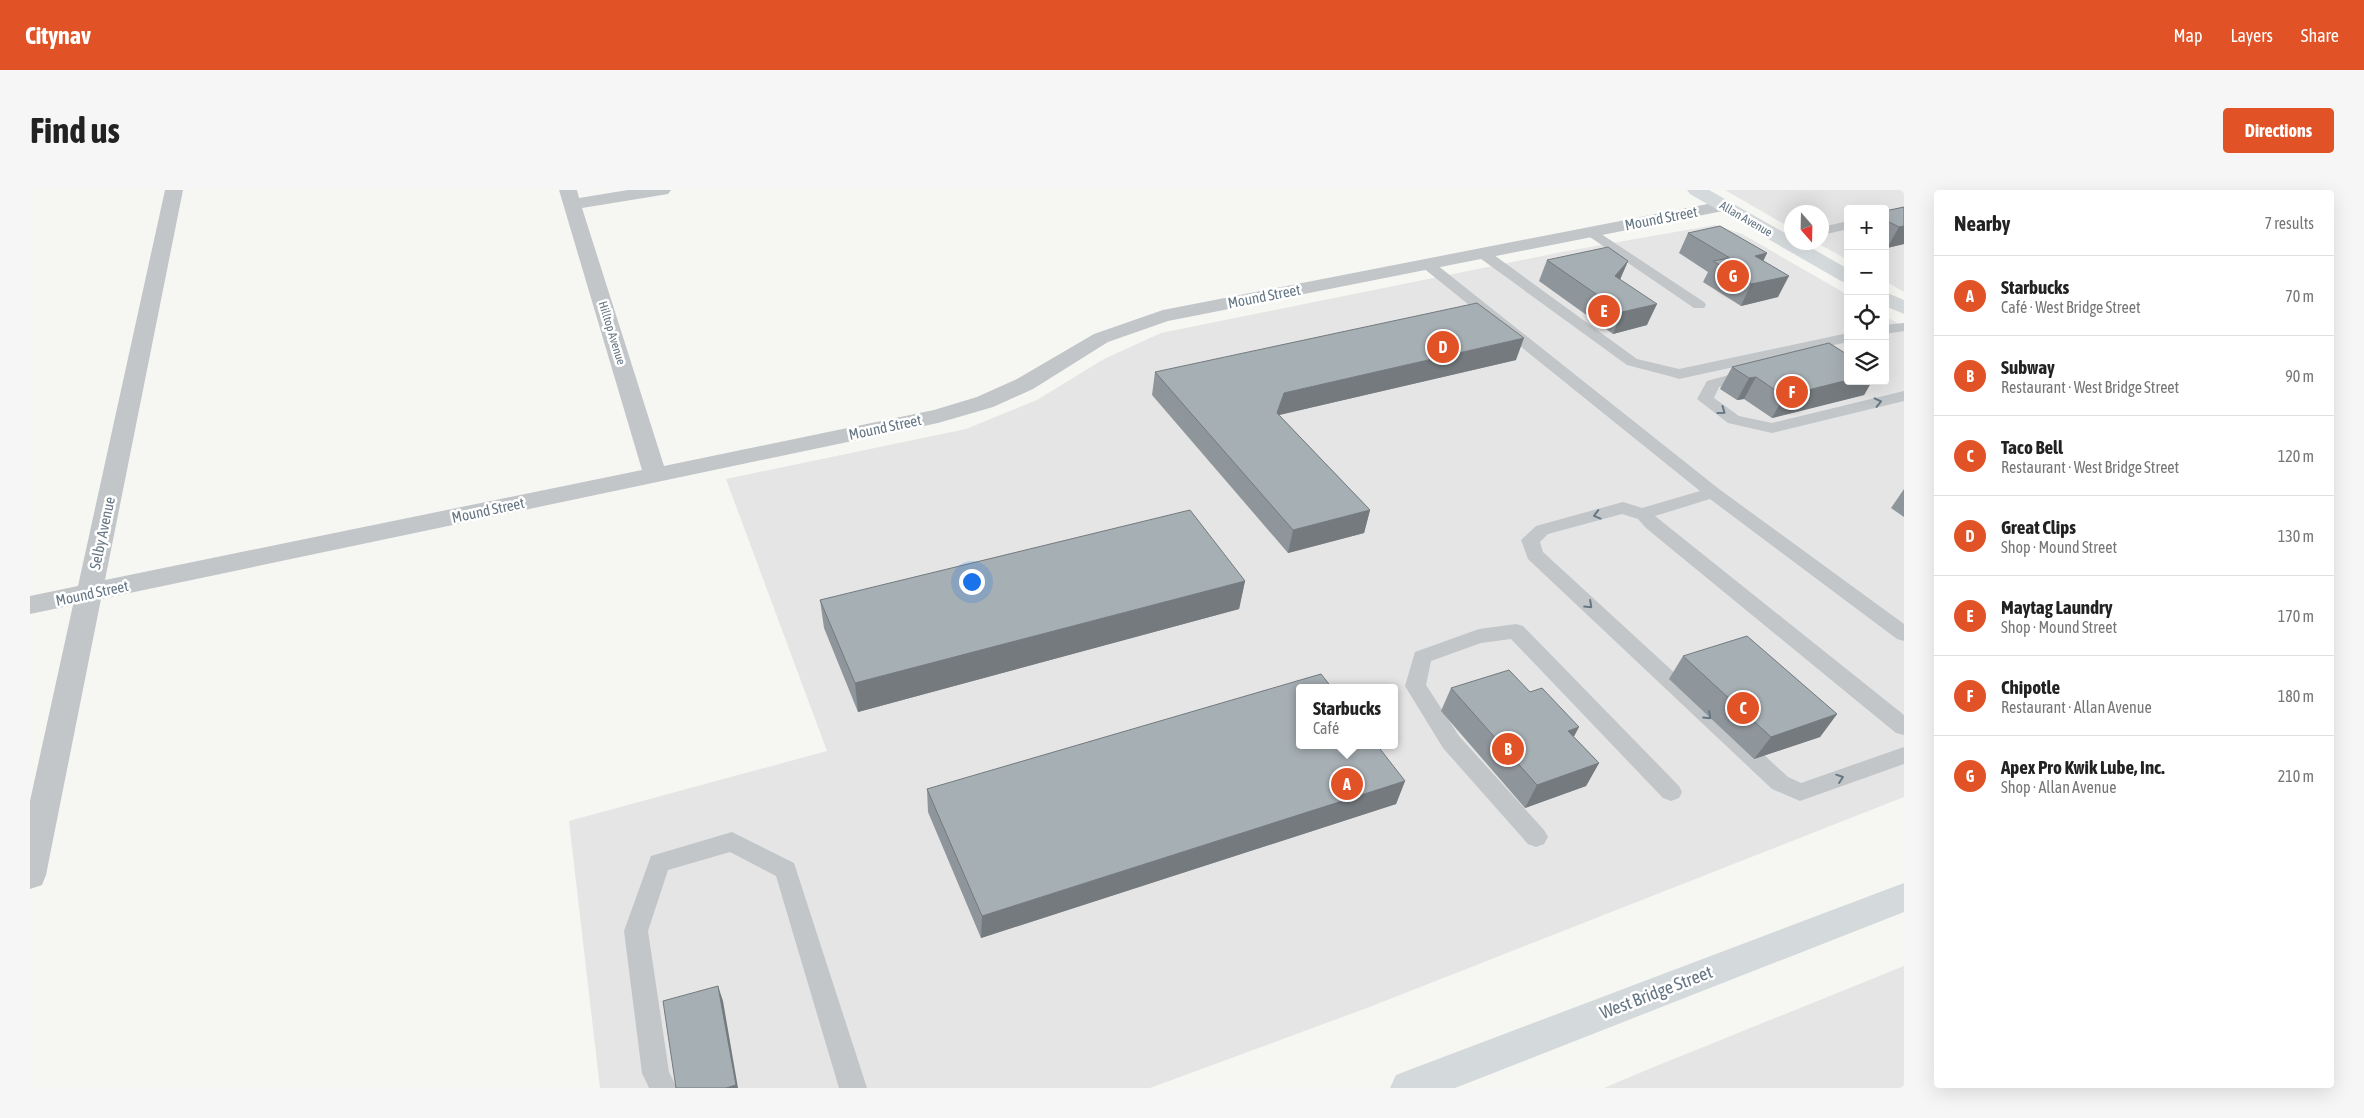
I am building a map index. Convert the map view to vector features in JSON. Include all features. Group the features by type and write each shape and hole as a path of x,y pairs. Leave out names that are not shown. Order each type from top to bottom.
{"main road":[{"name":"Allan Avenue","path":"1696,190 1784,237"},
{"name":"Allan Avenue","path":"1805,250 1844,275"},
{"path":"1889,300 1904,308"},
{"name":"West Bridge Street","path":"1409,1088 1904,897"}],"street":[{"name":"Selby Avenue","path":"30,875 174,190"},
{"path":"570,197 662,190"},
{"name":"Hilltop Avenue","path":"570,197 655,475"},
{"name":"Mound Street","path":"30,605 938,416 984,402 1025,384 1101,338 1163,316 1723,206"}],"lane":[{"path":"1829,229 1844,226"},
{"path":"1592,232 1699,305"},
{"path":"1482,253 1632,362 1670,372 1679,374 1842,338"},
{"path":"1427,264 1713,493 1904,634"},
{"path":"1889,329 1904,326"},
{"path":"1842,338 1818,357 1713,384 1705,399 1734,420 1772,428 1904,396"},
{"path":"1644,515 1651,510 1713,493"},
{"path":"1904,727 1652,524 1644,515 1623,508 1542,530 1530,540 1535,556 1780,783 1800,792 1904,755"},
{"path":"1536,837 1451,742 1415,686 1422,657 1479,636 1516,631 1671,792"},
{"path":"663,1088 656,1073 636,931 659,863 732,842 786,870 853,1088"}],"shaded area":[{"path":"1725,190 1904,190 1904,292 1889,283 1889,205 1844,205 1844,258 1829,250 1829,205 1784,205 1784,224"},
{"path":"1715,225 1742,234 1844,293 1844,385 1889,385 1889,318 1904,327 1904,797 1372,1006 1150,1088 600,1088 569,821 827,751 726,479 966,429 1037,400 1104,359 1161,333 1562,252"},
{"path":"1904,966 1904,1088 1604,1088 1649,1069"}],"building":[{"path":"1904,207 1904,226 1899,227 1889,222 1889,210"},
{"path":"1720,226 1767,253 1755,256 1789,276 1751,284 1713,261 1730,258 1688,233"},
{"path":"1608,247 1628,261 1615,276 1657,304 1622,312 1547,260"},
{"path":"1477,303 1524,338 1284,393 1277,413 1370,510 1293,530 1155,372"},
{"path":"1829,343 1844,352 1844,381 1784,396 1756,377 1749,378 1732,367"},
{"path":"1190,510 1245,581 855,683 820,600"},
{"path":"1747,636 1837,714 1771,737 1683,656"},
{"path":"1509,670 1530,692 1542,688 1579,727 1568,731 1599,763 1537,785 1451,688"},
{"path":"1321,674 1329,684 1296,684 1296,749 1380,749 1405,781 982,916 927,789"},
{"path":"718,986 736,1085 726,1088 676,1088 663,1001"}],"place":[{"name":"Apex Pro Kwik Lube, Inc.","path":"1733,276"},
{"name":"Maytag Laundry","path":"1604,311"},
{"name":"Great Clips","path":"1443,347"},
{"name":"Chipotle","path":"1792,392"},
{"name":"Taco Bell","path":"1743,708"},
{"name":"Subway","path":"1508,749"},
{"name":"Starbucks","path":"1347,784"}]}
